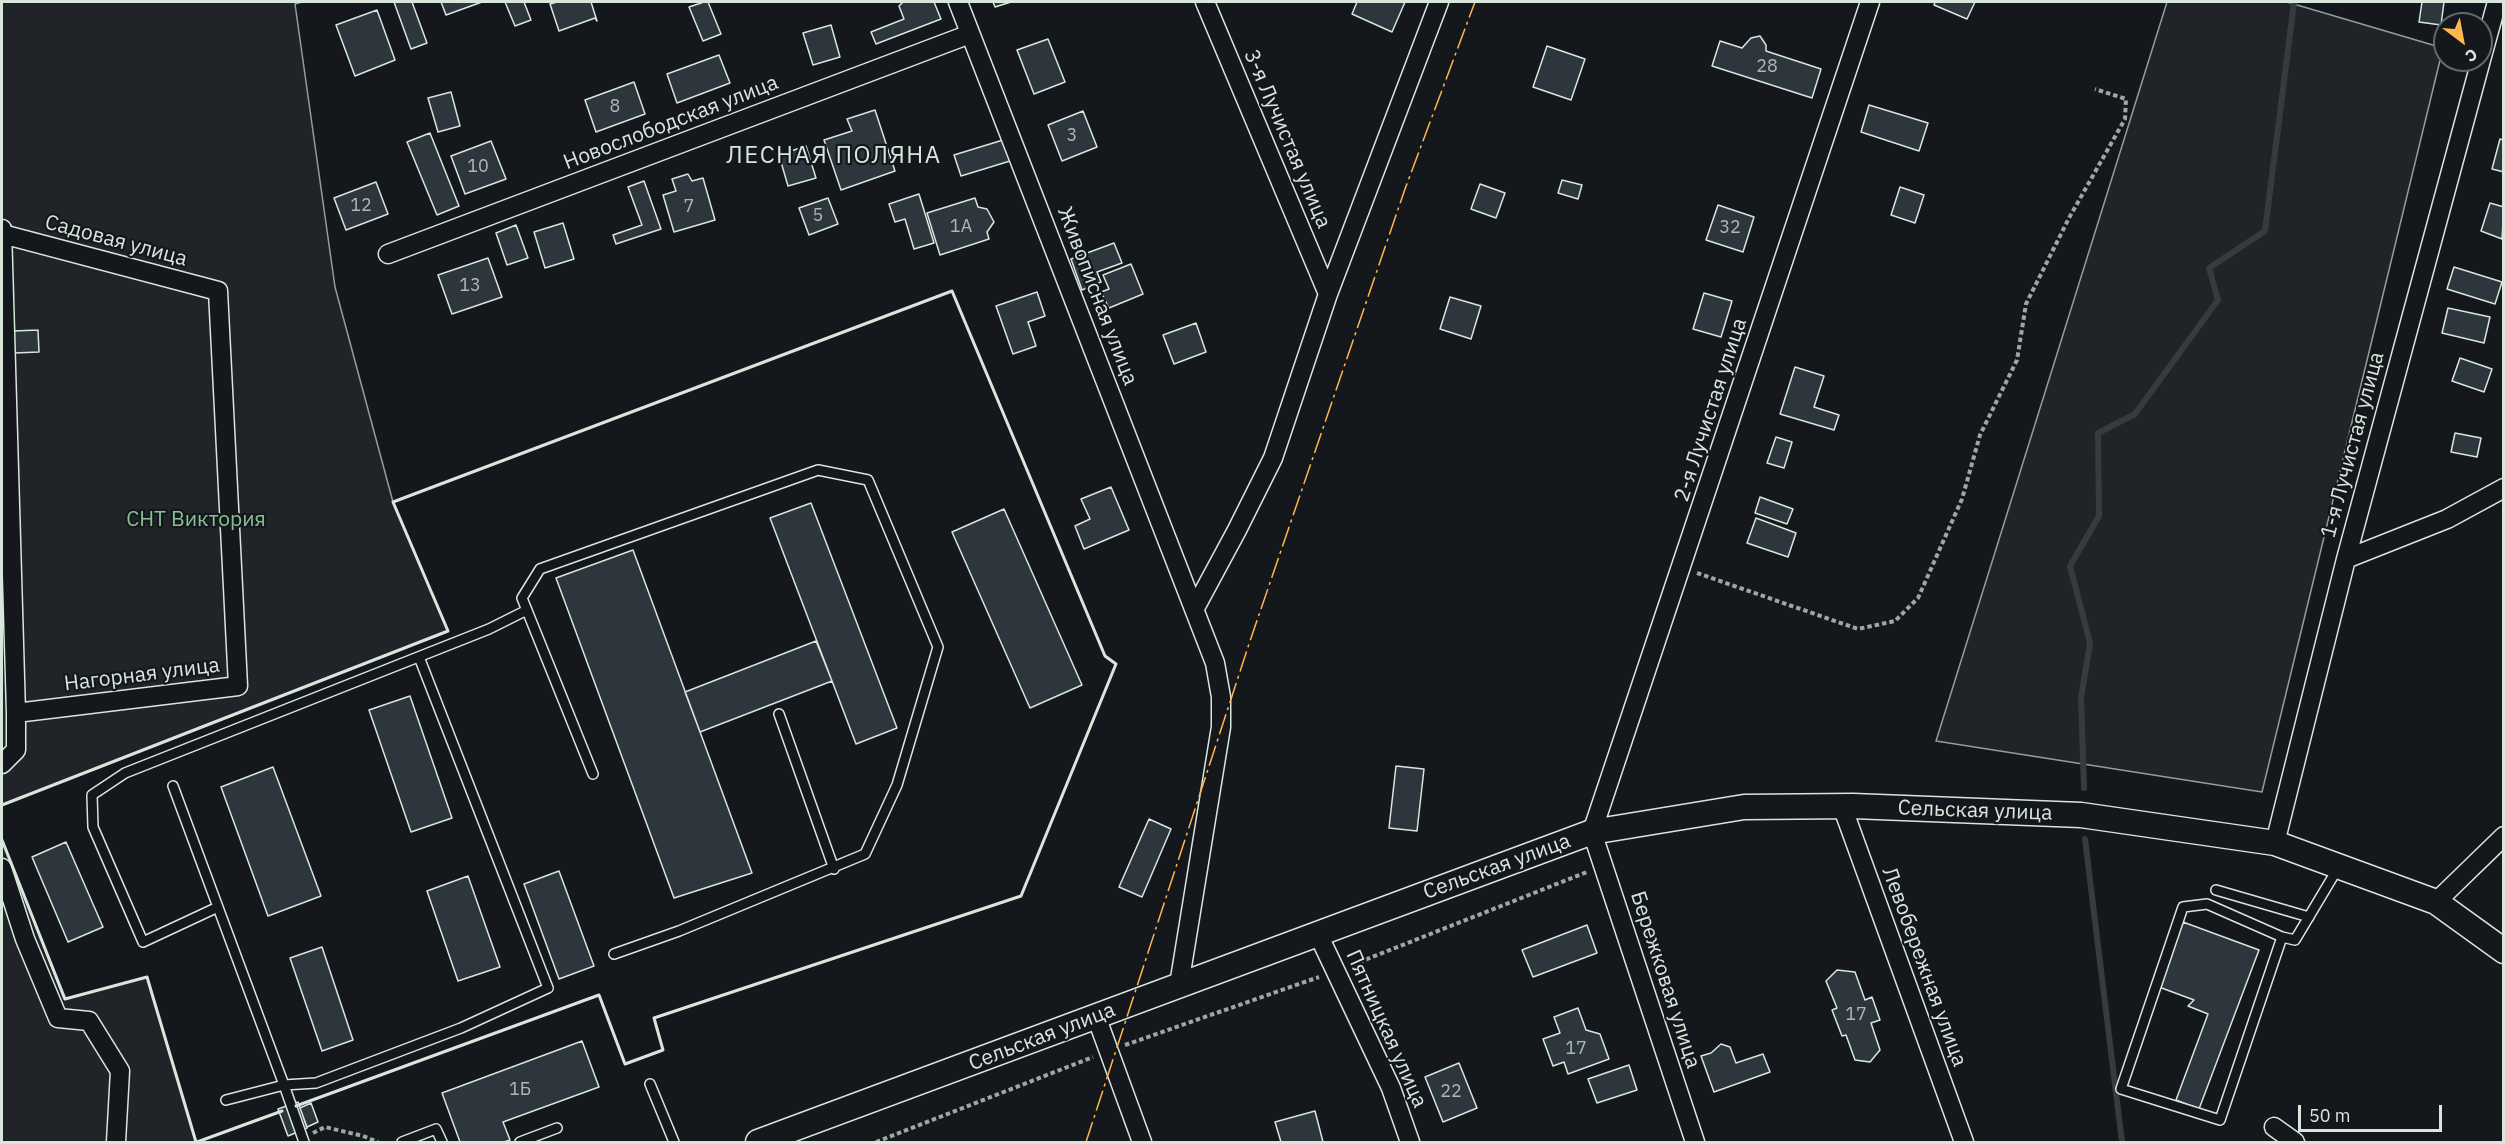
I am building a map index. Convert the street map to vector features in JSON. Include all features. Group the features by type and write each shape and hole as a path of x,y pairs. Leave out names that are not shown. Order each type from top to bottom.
{"street":[{"name":"Живописная улица","path":"958,2 1215,663 1221,697 1221,727 1179,985"},
{"name":"3-я Лучистая улица","path":"1205,2 1328,294"},
{"name":"3-я Лучистая улица","path":"1195,608 1273,458 1328,294 1439,2"},
{"name":"2-я Лучистая улица","path":"1592,832 1870,2"},
{"name":"1-я Лучистая улица","path":"2493,16 2497,2"},
{"name":"Новослободская улица","path":"388,254 970,34"},
{"name":"1-я Лучистая улица","path":"2275,843 2346,559 2478,72"},
{"path":"2,233 16,713 16,750 2,764"},
{"name":"Садовая улица","path":"2,233 218,291"},
{"name":"Нагорная улица","path":"16,713 238,686 218,291"},
{"path":"2346,559 2447,519 2504,488"},
{"name":"Сельская улица","path":"758,1143 1592,832 1744,807 1842,806 2081,815 2275,843 2436,902 2504,951"},
{"name":"Левобережная улица","path":"1842,806 1964,1143"},
{"name":"Бережковая улица","path":"1592,832 1695,1143"},
{"path":"2436,902 2504,836"},
{"path":"2,868 25,939 58,1018 89,1021 120,1071 116,1143"},
{"name":"Пятницкая улица","path":"1318,934 1391,1088 1410,1143"},
{"path":"1096,1016 1142,1143"},
{"path":"2274,1127 2295,1143"}],"lane":[{"path":"593,774 522,598 540,569 818,470 868,480 938,647 897,785 865,854 834,869 679,931 614,954"},
{"path":"218,907 143,942 93,827 92,795 125,773 489,629 527,610"},
{"path":"226,1100 284,1084 316,1083 461,1028 548,988 419,657"},
{"path":"779,714 834,869"},
{"path":"173,786 304,1140"},
{"path":"2282,937 2220,1120 2121,1089 2183,907 2207,904 2282,937 2295,940 2339,866"},
{"path":"2216,890 2309,917"},
{"path":"650,1084 674,1143"},
{"path":"520,1143 557,1128"},
{"path":"402,1143 436,1129 442,1143"}],"path":[{"path":"1682,567 1858,629 1895,621 1918,598 1962,499 1980,435 2017,360 2026,304 2069,218 2125,119 2126,99 2095,89"},
{"path":"876,1143 1109,1051 1336,971 1603,865"},
{"path":"304,1140 325,1127 363,1136 378,1143"}],"green space":[{"name":"СНТ Виктория","path":"2,2 302,2 295,4 335,287 393,502 448,631 2,805"},
{"path":"2167,2 2287,2 2433,45 2433,72 2437,72 2262,792 1936,741"},
{"path":"2,840 64,999 147,977 196,1142 2,1142"}],"building":[{"path":"394,2 412,2 427,43 411,49"},
{"path":"441,2 482,2 446,15"},
{"path":"505,2 524,2 531,20 515,26"},
{"path":"591,2 597,21 595,18 559,31 550,4"},
{"path":"708,2 721,34 703,41 689,7"},
{"path":"903,2 934,2 941,19 876,44 871,32 904,19 899,6"},
{"path":"993,2 1011,2 995,7"},
{"path":"1357,2 1405,2 1392,32 1352,14"},
{"path":"1935,2 1975,2 1967,19 1934,5"},
{"path":"2422,2 2444,2 2443,12 2433,12 2433,24 2419,22"},
{"path":"377,10 395,60 355,76 336,25"},
{"path":"831,25 840,57 813,65 803,33"},
{"path":"1760,36 1766,45 1766,51 1821,69 1812,98 1712,66 1720,41 1742,48 1751,38"},
{"path":"1048,39 1065,82 1034,94 1017,50"},
{"path":"1547,46 1585,59 1571,100 1533,87"},
{"path":"719,55 730,83 677,103 667,74"},
{"path":"634,82 645,114 596,132 585,100"},
{"path":"451,92 460,126 438,132 428,98"},
{"path":"1869,105 1928,123 1919,151 1861,132"},
{"path":"875,110 895,171 841,190 824,140 852,131 847,119"},
{"path":"1083,111 1097,147 1062,161 1048,125"},
{"path":"430,133 459,206 437,215 407,142"},
{"path":"2500,139 2504,140 2504,172 2492,169"},
{"path":"1003,140 1010,161 961,176 954,155"},
{"path":"491,141 506,179 465,194 451,156"},
{"path":"806,146 816,178 788,186 779,155"},
{"path":"688,174 692,181 703,178 715,220 674,232 663,195 676,191 672,179"},
{"path":"1562,180 1582,185 1578,199 1558,193"},
{"path":"644,181 661,229 616,244 613,235 642,225 628,187"},
{"path":"376,182 388,214 346,230 334,198"},
{"path":"1480,184 1505,193 1496,218 1471,209"},
{"path":"1900,187 1924,195 1915,223 1891,215"},
{"path":"919,194 934,243 914,249 905,219 895,222 889,204"},
{"path":"828,198 838,224 809,235 799,208"},
{"path":"975,198 978,207 987,209 994,222 987,232 989,239 940,255 927,213"},
{"path":"2490,203 2504,207 2502,239 2481,231"},
{"path":"1718,205 1754,217 1743,252 1706,240"},
{"path":"563,223 574,259 545,268 534,232"},
{"path":"516,225 528,258 507,265 496,233"},
{"path":"1114,243 1122,263 1097,272 1101,282 1082,290 1071,259"},
{"path":"488,258 502,297 452,314 438,275"},
{"path":"1131,264 1143,294 1109,308 1101,292 1109,289 1103,275"},
{"path":"2454,267 2502,282 2495,304 2447,289"},
{"path":"1037,292 1045,316 1028,322 1036,346 1013,354 996,306"},
{"path":"1704,293 1732,301 1721,337 1693,329"},
{"path":"1450,297 1481,306 1471,339 1440,329"},
{"path":"2448,308 2490,317 2484,343 2442,333"},
{"path":"1196,323 1206,352 1174,364 1163,335"},
{"path":"38,330 39,352 14,353 13,331"},
{"path":"2460,358 2492,369 2484,392 2452,381"},
{"path":"1795,367 1824,376 1814,407 1839,415 1834,430 1780,414"},
{"path":"2455,433 2481,438 2477,457 2451,452"},
{"path":"1776,437 1792,442 1784,468 1767,463"},
{"path":"1111,487 1129,530 1084,549 1075,526 1090,519 1081,499"},
{"path":"1760,497 1793,509 1787,524 1755,513"},
{"path":"811,503 897,728 856,744 770,518"},
{"path":"1004,509 1082,685 1030,708 952,532"},
{"path":"1756,518 1796,533 1788,557 1747,543"},
{"path":"633,550 752,873 674,898 556,578"},
{"path":"816,641 832,681 700,732 685,692"},
{"path":"410,696 452,818 411,832 369,710"},
{"path":"1396,766 1424,769 1417,831 1389,828"},
{"path":"273,767 321,896 268,916 221,787"},
{"path":"1149,819 1171,829 1142,897 1119,887"},
{"path":"66,842 103,927 68,942 32,857"},
{"path":"559,871 594,966 559,979 524,884"},
{"path":"468,876 500,967 458,981 427,891"},
{"path":"2183,922 2259,950 2199,1109 2176,1100 2208,1014 2188,1006 2194,1000 2159,987"},
{"path":"1587,925 1597,953 1533,977 1522,950"},
{"path":"322,947 353,1040 322,1051 290,958"},
{"path":"1837,970 1855,972 1865,1000 1872,997 1880,1020 1871,1023 1880,1050 1870,1062 1855,1060 1846,1035 1842,1036 1832,1010 1837,1008 1826,981"},
{"path":"1578,1008 1586,1030 1600,1034 1609,1059 1568,1074 1564,1062 1553,1066 1543,1039 1560,1033 1554,1017"},
{"path":"582,1041 599,1087 503,1122 510,1140 460,1142 442,1093"},
{"path":"1721,1044 1730,1047 1736,1063 1763,1054 1770,1072 1714,1092 1701,1056 1711,1053"},
{"path":"1459,1063 1477,1108 1443,1122 1425,1077"},
{"path":"1629,1065 1637,1090 1597,1103 1588,1079"},
{"path":"298,1102 307,1128 288,1136 278,1109"},
{"path":"311,1103 318,1122 307,1127 300,1108"},
{"path":"1315,1111 1323,1142 1281,1142 1275,1122"}],"waterway":[{"path":"2084,788 2081,698 2090,643 2070,566 2099,516 2098,433 2135,414 2218,300 2209,268 2265,231 2294,2"},
{"path":"2085,839 2122,1142"}],"wall":[{"path":"2,805 448,631 393,502 952,291 1105,656 1116,664 1021,896 654,1018 663,1050 625,1064 599,995 296,1106"},
{"path":"2,840 65,999 147,977 196,1142"},
{"path":"197,1142 282,1111"}],"power":[{"path":"1086,1142 1250,641 1405,189 1475,2"}],"district":[{"name":"ЛЕСНАЯ ПОЛЯНА","path":"834,156"}]}
